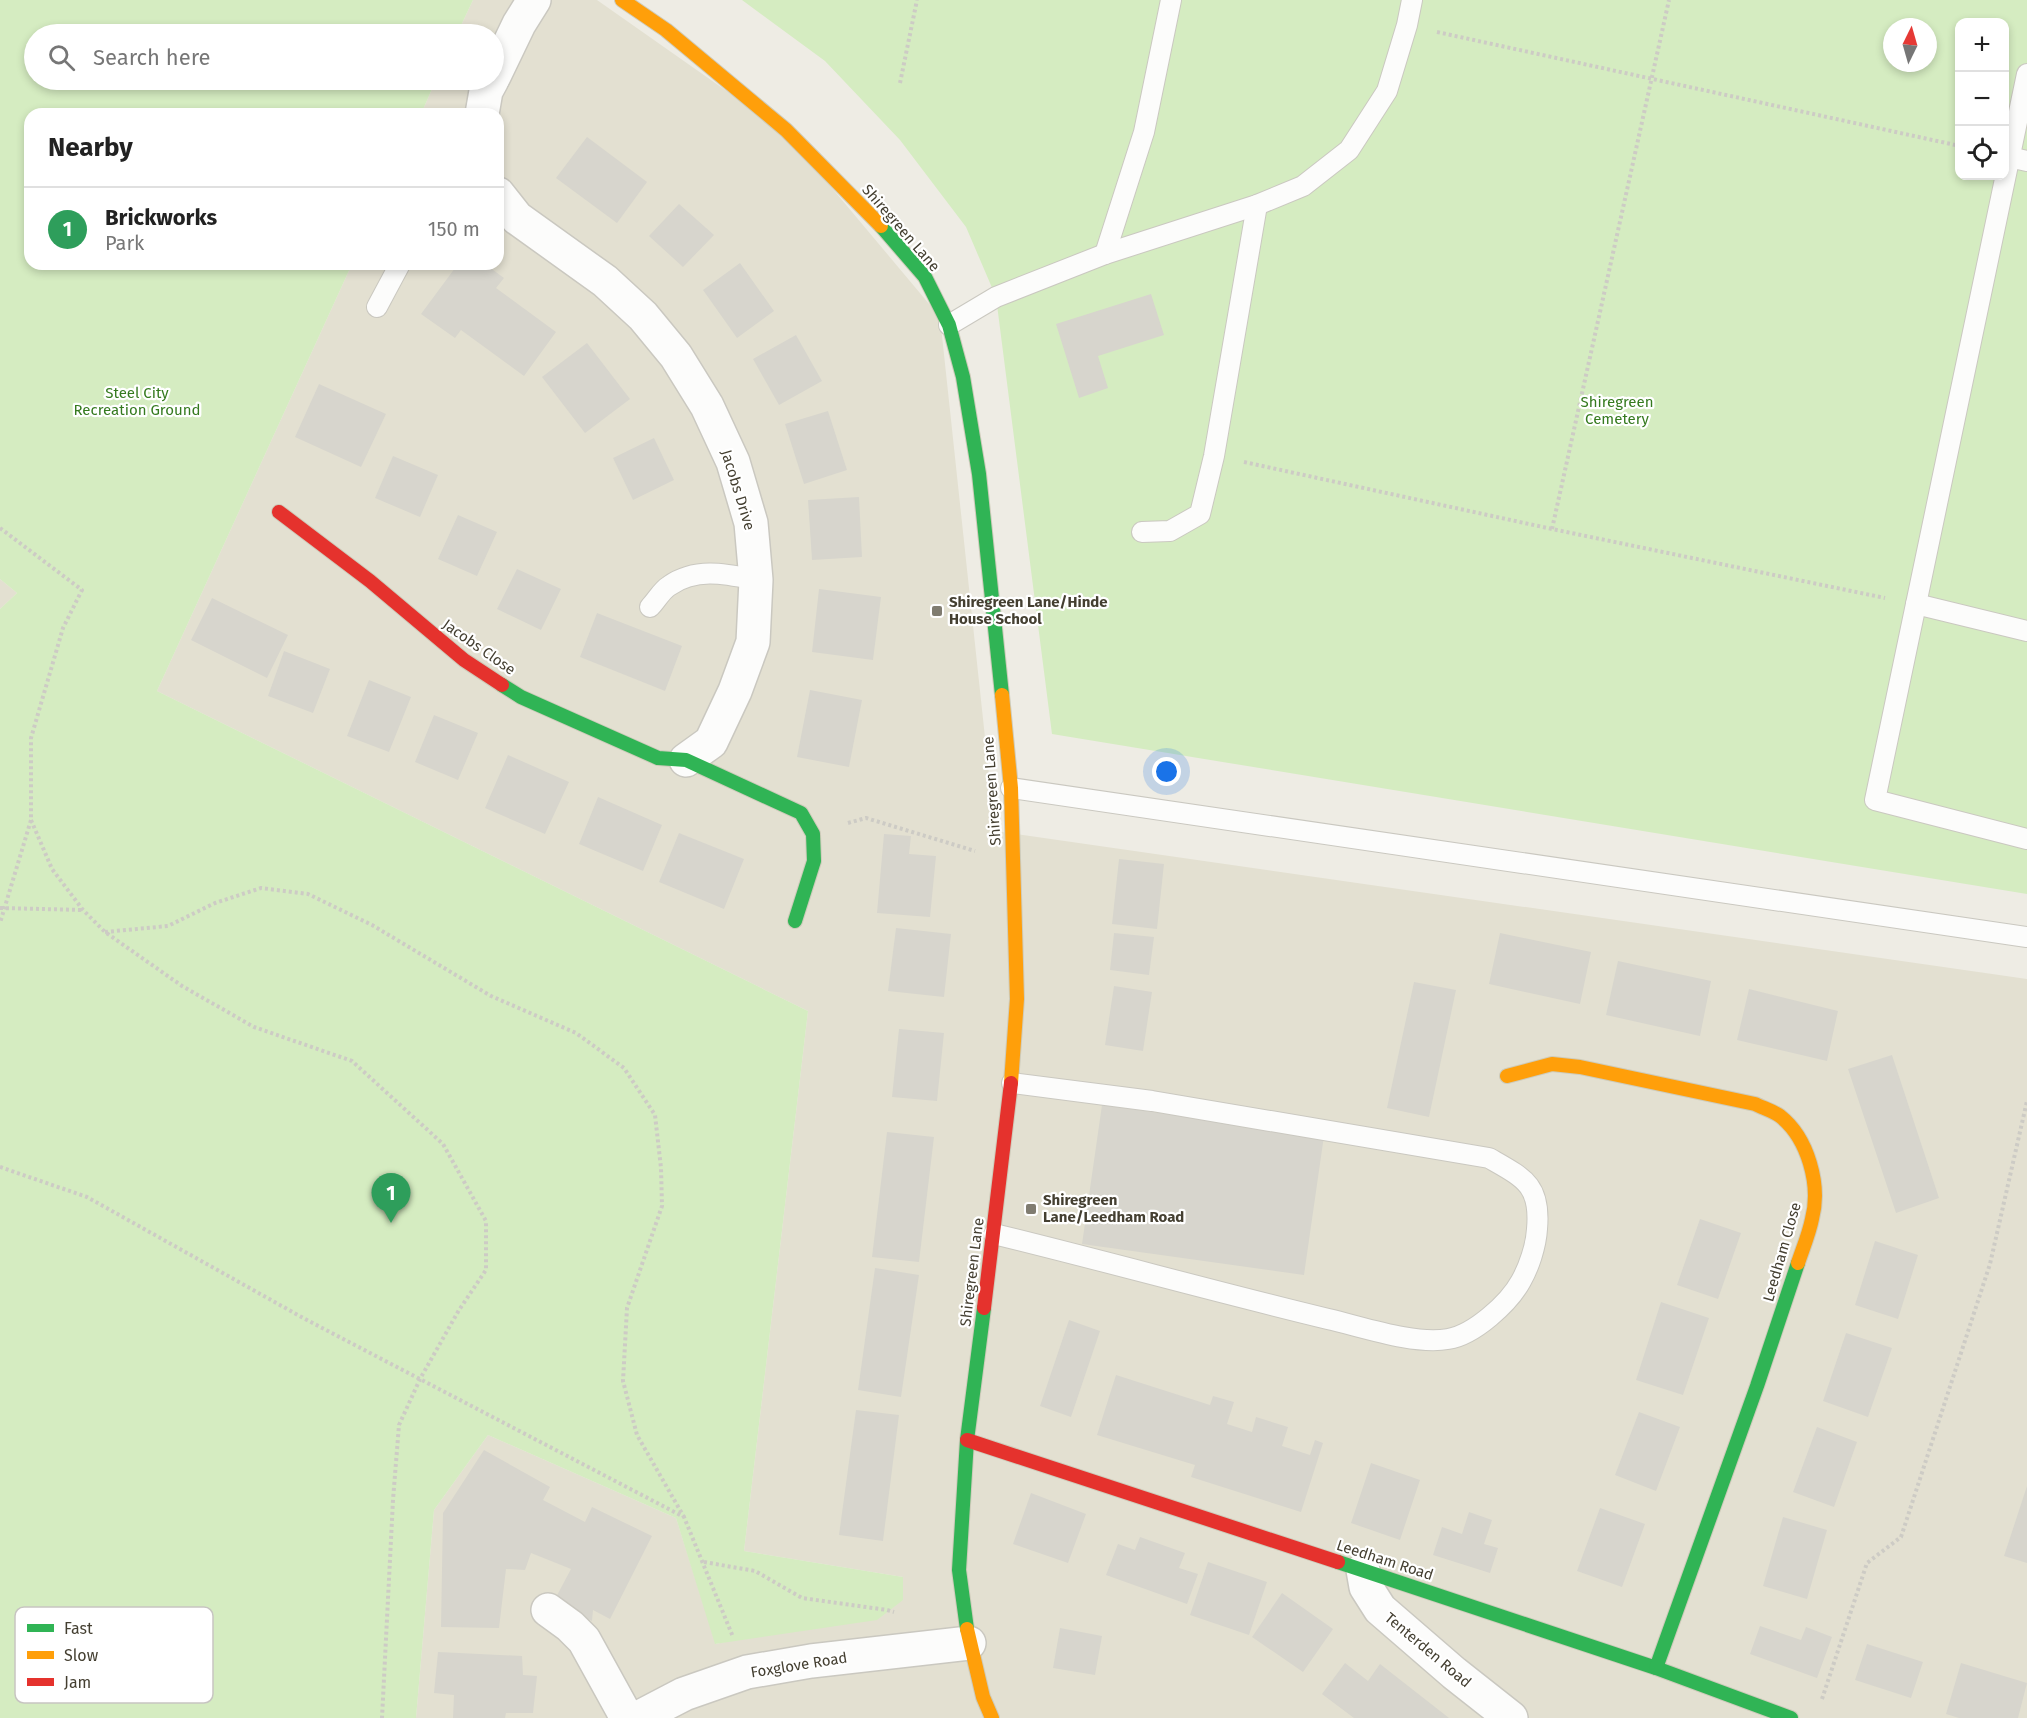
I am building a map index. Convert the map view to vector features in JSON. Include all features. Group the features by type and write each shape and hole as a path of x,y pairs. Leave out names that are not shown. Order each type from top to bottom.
{"street":[{"path":"504,55 534,0"},
{"name":"Shiregreen Lane","path":"622,0 666,30 786,130 886,231 925,278 950,325 963,378 979,474 1011,788 1017,999 1012,1083 967,1440 959,1570 969,1643 983,1697 992,1718"},
{"path":"483,108 487,90"},
{"name":"Jacobs Drive","path":"504,202 517,218 605,281 644,316 676,356 707,406 733,462 750,523 756,580 753,642 735,691 711,742 686,760"},
{"name":"Jacobs Close","path":"279,512 370,581 464,660 521,697 658,758 686,760"},
{"path":"686,760 801,813 813,834 814,861 795,921"},
{"name":"Leedham Close","path":"1507,1076 1552,1064 1580,1067 1755,1104 1779,1115 1797,1133 1808,1159 1815,1188 1813,1217 1757,1386 1656,1668"},
{"name":"Leedham Road","path":"967,1440 1363,1569 1656,1668 1791,1718"},
{"name":"Tenterden Road","path":"1363,1569 1366,1587 1380,1609 1454,1673 1511,1718"},
{"path":"548,1610 584,1640 627,1718"},
{"name":"Foxglove Road","path":"638,1718 684,1694 747,1672 811,1661 969,1643"}],"lane":[{"path":"1105,254 1144,132 1171,0"},
{"path":"950,325 996,297 1105,254 1257,205 1304,186 1349,150 1387,91 1407,26 1412,0"},
{"path":"2027,74 2018,159 1916,604 1875,800 2027,839"},
{"path":"1142,532 1170,531 1200,514 1214,456 1257,205"},
{"path":"377,307 397,270"},
{"path":"650,607 668,586 693,575 720,573 756,580"},
{"path":"1916,604 2027,631"},
{"path":"1011,788 2027,936"},
{"path":"993,1234 1261,1303 1419,1340 1449,1339 1470,1332 1504,1305 1521,1281 1537,1239 1539,1213 1535,1194 1522,1177 1489,1158 1152,1101 1012,1083"}],"path":[{"path":"900,83 917,0"},
{"path":"1552,529 1669,0"},
{"path":"1407,26 1955,145"},
{"path":"1214,456 1916,604"},
{"path":"0,528 82,590 63,628 31,738 30,820 2,908 0,923"},
{"path":"813,834 866,818 979,852 1014,882"},
{"path":"30,820 52,869 83,910 105,932 182,986 254,1027 352,1061 443,1144 486,1221 486,1270 459,1310 420,1379 399,1425 382,1718"},
{"path":"105,932 168,926 215,903 261,888 308,894 372,925 491,996 576,1033 624,1068 655,1115 661,1168 662,1206 627,1308 623,1380 637,1436 684,1517 747,1672"},
{"path":"2,908 83,910"},
{"path":"1819,1707 1867,1563 1901,1537 1990,1264 2027,1101"},
{"path":"0,1167 87,1197 305,1319 684,1517"},
{"path":"703,1562 755,1571 802,1598 887,1610 897,1614"}],"shaded area":[{"path":"473,0 597,0 785,132 940,317 995,831 2027,979 2027,1718 416,1718 434,1510 488,1435 676,1518 716,1644 903,1600 903,1577 744,1551 808,1011 157,691 349,270 504,270 504,108 424,108 432,90 504,90 504,24 462,24"},
{"path":"0,579 17,593 0,609"}],"green space":[{"name":"Steel City Recreation Ground","path":"0,0 473,0 462,24 24,24 24,90 432,90 424,108 24,108 24,270 349,270 157,691 808,1011 744,1551 903,1577 903,1600 877,1620 715,1644 676,1518 488,1435 434,1510 416,1718 0,1718 0,609 17,593 0,579"},
{"name":"Shiregreen Cemetery","path":"742,0 2027,0 2027,894 1052,734 996,297 966,227 900,140 825,61"}],"building":[{"path":"587,137 647,182 617,223 556,178"},
{"path":"679,204 714,235 683,267 649,236"},
{"path":"740,263 774,311 737,338 703,290"},
{"path":"454,270 493,270 504,278 496,288 556,332 524,376 461,330 455,338 421,314"},
{"path":"1151,294 1164,335 1098,356 1108,388 1079,398 1056,324"},
{"path":"796,335 822,381 779,405 753,359"},
{"path":"587,343 630,399 585,433 542,377"},
{"path":"319,384 386,414 361,467 295,437"},
{"path":"828,411 847,470 804,484 785,424"},
{"path":"654,438 674,480 633,500 613,458"},
{"path":"393,456 438,475 420,517 375,498"},
{"path":"859,497 862,557 812,560 808,500"},
{"path":"458,515 497,532 477,576 438,559"},
{"path":"517,569 561,589 541,630 497,609"},
{"path":"819,589 881,597 873,660 812,652"},
{"path":"212,598 288,635 267,678 191,640"},
{"path":"597,613 682,646 665,691 580,657"},
{"path":"284,651 330,669 313,713 268,696"},
{"path":"369,680 411,697 389,752 347,736"},
{"path":"810,690 862,700 849,767 797,757"},
{"path":"434,715 478,733 458,780 415,762"},
{"path":"508,755 569,782 545,834 485,808"},
{"path":"598,797 662,825 643,871 579,844"},
{"path":"679,833 744,859 724,909 659,882"},
{"path":"884,834 911,836 909,854 936,856 930,917 877,913"},
{"path":"1119,859 1164,864 1157,929 1112,924"},
{"path":"896,928 951,934 944,997 888,991"},
{"path":"1114,933 1154,937 1149,975 1110,970"},
{"path":"1500,933 1591,952 1580,1004 1489,984"},
{"path":"1618,961 1711,981 1700,1036 1606,1015"},
{"path":"1414,982 1456,990 1429,1117 1387,1108"},
{"path":"1114,986 1152,992 1143,1051 1105,1045"},
{"path":"1749,989 1838,1011 1827,1061 1737,1040"},
{"path":"899,1029 944,1033 937,1101 892,1097"},
{"path":"1892,1055 1939,1198 1896,1213 1848,1069"},
{"path":"1102,1105 1324,1136 1304,1275 1082,1244"},
{"path":"887,1132 934,1137 919,1262 872,1257"},
{"path":"1700,1219 1741,1233 1718,1299 1677,1285"},
{"path":"1875,1241 1918,1255 1898,1319 1855,1305"},
{"path":"875,1268 919,1275 901,1397 858,1390"},
{"path":"1661,1302 1709,1318 1683,1395 1636,1380"},
{"path":"1069,1320 1100,1331 1071,1417 1040,1406"},
{"path":"1846,1333 1892,1348 1868,1417 1823,1401"},
{"path":"1116,1375 1210,1405 1213,1396 1234,1402 1227,1424 1252,1432 1256,1417 1288,1427 1282,1446 1310,1455 1315,1440 1323,1443 1301,1512 1191,1477 1195,1465 1097,1435"},
{"path":"856,1410 899,1415 883,1541 839,1535"},
{"path":"1639,1412 1680,1427 1656,1491 1615,1475"},
{"path":"1817,1427 1857,1442 1834,1507 1793,1492"},
{"path":"484,1450 550,1487 543,1500 585,1522 592,1507 652,1536 610,1619 593,1610 592,1621 554,1601 571,1569 531,1553 525,1570 506,1569 499,1628 441,1627 443,1513"},
{"path":"1371,1463 1420,1480 1400,1540 1351,1523"},
{"path":"2027,1486 2027,1563 2004,1556"},
{"path":"1031,1493 1086,1514 1068,1563 1013,1544"},
{"path":"1600,1508 1645,1524 1622,1587 1577,1571"},
{"path":"1469,1512 1492,1520 1484,1544 1498,1548 1490,1573 1433,1555 1442,1527 1462,1534"},
{"path":"1783,1517 1827,1530 1807,1599 1763,1586"},
{"path":"1140,1537 1185,1553 1179,1568 1198,1574 1187,1604 1106,1575 1118,1544 1135,1550"},
{"path":"1208,1562 1267,1582 1249,1635 1190,1615"},
{"path":"1282,1593 1333,1629 1303,1672 1252,1637"},
{"path":"1760,1626 1801,1640 1806,1627 1832,1637 1817,1678 1750,1654"},
{"path":"1060,1628 1102,1636 1095,1675 1053,1668"},
{"path":"1867,1644 1923,1662 1911,1698 1855,1680"},
{"path":"438,1652 522,1656 523,1675 537,1676 533,1713 506,1713 505,1718 453,1718 454,1695 434,1693"},
{"path":"1345,1663 1368,1681 1380,1664 1449,1718 1354,1718 1322,1694"},
{"path":"1961,1663 2027,1683 2018,1718 1959,1718 1946,1714"}],"traffic: fast":[{"path":"881,226 925,277 949,325 963,377 979,474 1002,695"},
{"path":"502,685 521,697 658,758 686,760 801,813 813,834 814,861 795,921"},
{"path":"1656,1668 1757,1386 1798,1263"},
{"path":"967,1629 959,1570 967,1440 984,1308"},
{"path":"1338,1562 1656,1668 1791,1718"}],"traffic: slow":[{"path":"622,0 666,30 786,130 881,226"},
{"path":"1002,695 1011,788 1017,999 1011,1083"},
{"path":"1507,1076 1552,1064 1580,1067 1755,1104 1777,1114 1790,1125 1805,1149 1813,1177 1815,1192 1812,1219 1798,1263"},
{"path":"967,1629 983,1697 992,1718"}],"traffic: jam":[{"path":"279,512 370,581 464,660 502,685"},
{"path":"984,1308 1011,1083"},
{"path":"967,1440 1338,1562"}],"place":[{"name":"Shiregreen Lane/Hinde House School","path":"937,611"},
{"name":"Shiregreen Lane/Leedham Road","path":"1031,1209"},
{"name":"Brickworks","path":"391,1223"}]}
